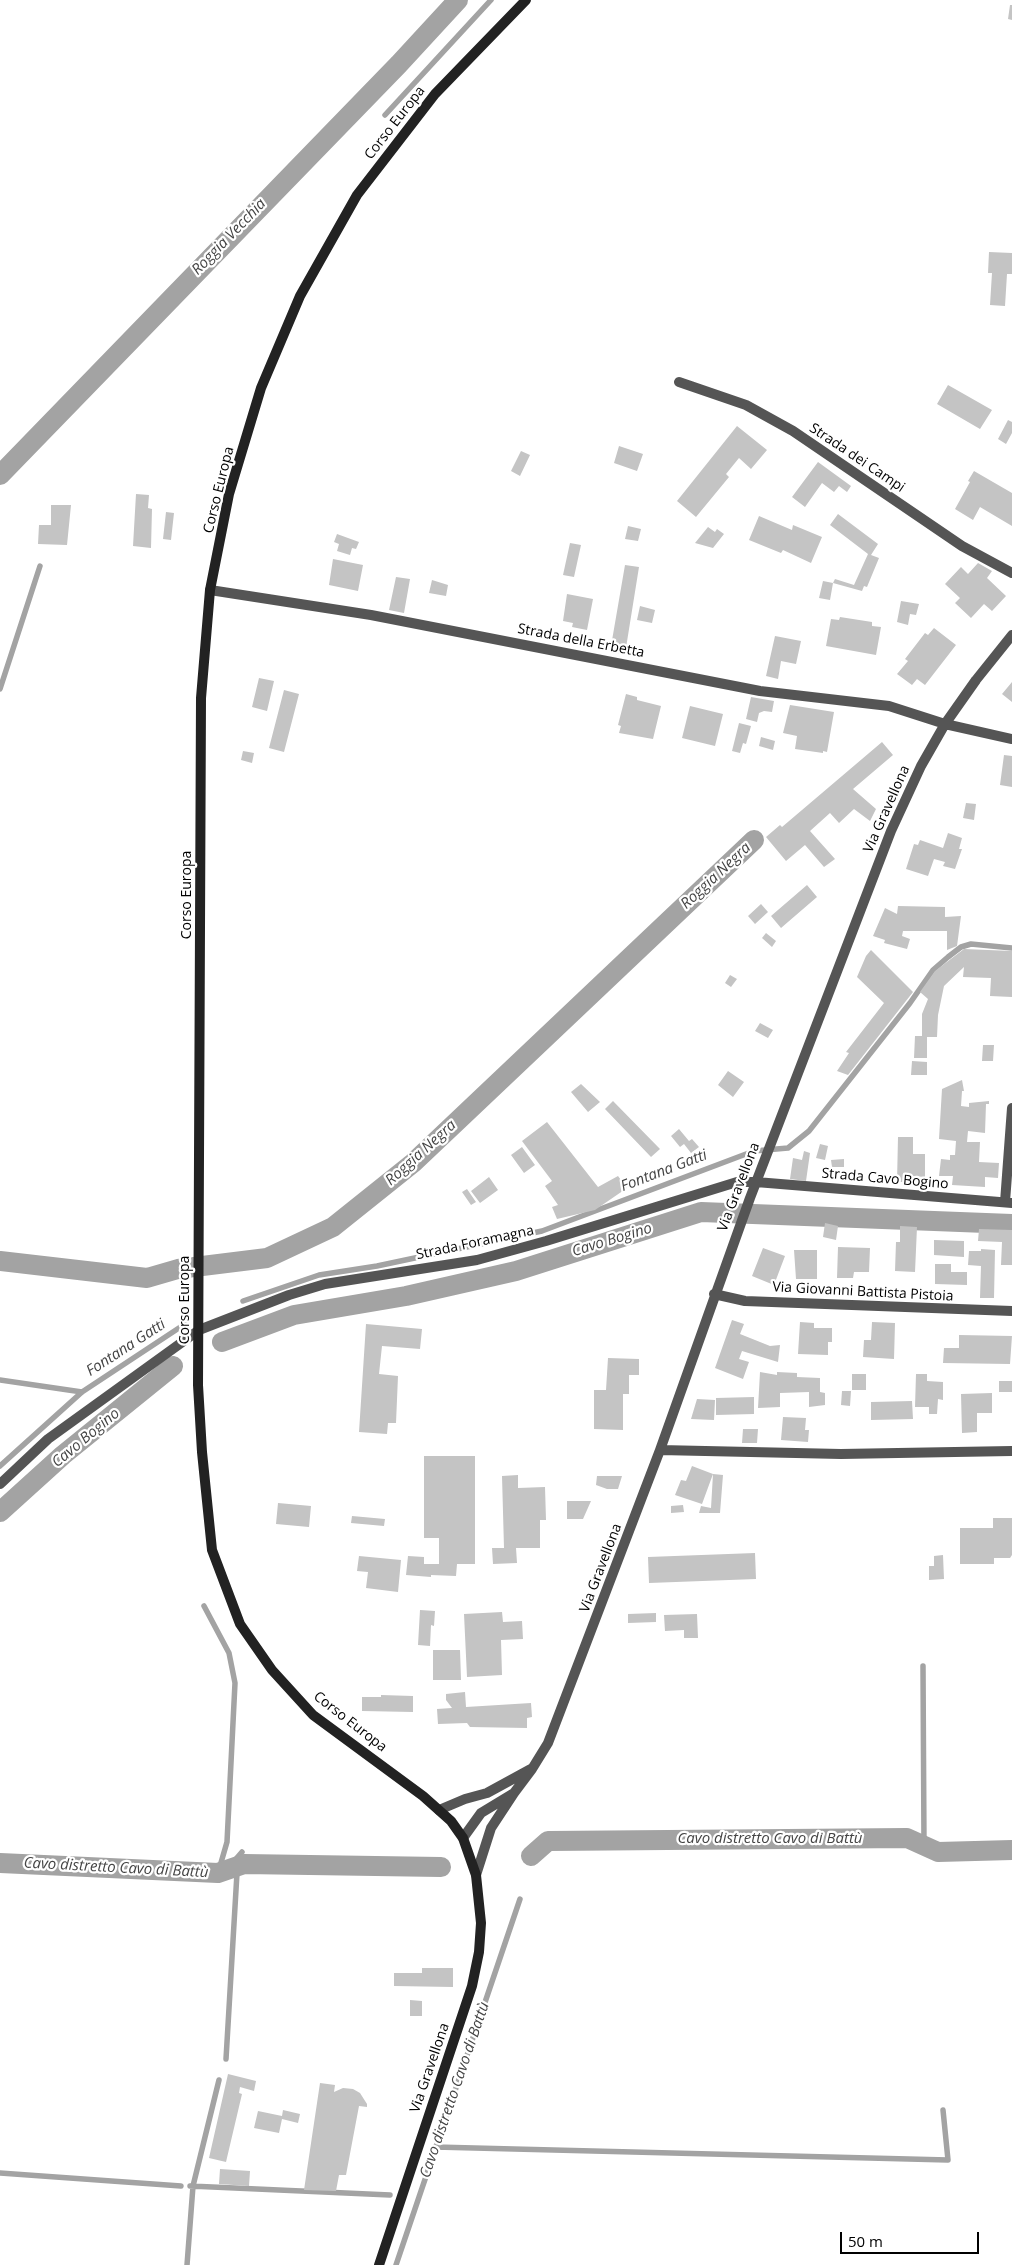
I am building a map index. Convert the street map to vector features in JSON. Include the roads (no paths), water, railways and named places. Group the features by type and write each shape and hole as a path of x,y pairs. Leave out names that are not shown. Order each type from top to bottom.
{"main road":[{"name":"Corso Europa","path":"423,1796 313,1715 272,1670 240,1624 212,1550 202,1452 198,1384 201,698 210,590 229,494 261,388 300,296 357,195 435,94 526,0"},
{"name":"Via Gravellona","path":"379,2265 472,1986 479,1952 481,1923 476,1875 462,1838 451,1821 423,1796"}],"street":[{"name":"Strada dei Campi","path":"679,382 746,405 793,431 962,546 1012,573"},
{"name":"Strada della Erbetta","path":"210,590 371,616 760,691 889,706 945,724 1012,740"},
{"name":"Via Gravellona","path":"476,1875 492,1828 548,1743 660,1450 714,1294 765,1157 891,831 921,766 945,724 976,680 1012,636"},
{"path":"1008,1202 1012,1108"},
{"name":"Strada Foramagna","path":"0,1484 48,1439 199,1330 289,1295 324,1284 477,1260 546,1242 737,1182 756,1182"},
{"name":"Strada Cavo Bogino","path":"756,1182 1008,1202"},
{"name":"Via Giovanni Battista Pistoia","path":"714,1294 745,1301 1012,1311"},
{"path":"660,1450 841,1454 1012,1451"},
{"path":"439,1810 465,1799 487,1793 532,1769"},
{"name":"Via Gravellona","path":"462,1838 481,1813 514,1793"}],"waterway":[{"name":"Roggia Vecchia","path":"0,475 399,64 458,0"},
{"path":"385,115 491,0"},
{"path":"0,689 40,566"},
{"name":"Roggia Negra","path":"0,1261 147,1278 178,1269 267,1258 333,1227 413,1163 754,840"},
{"name":"Fontana Gatti","path":"243,1301 319,1275 377,1266 542,1231 754,1151 788,1148 809,1131 910,1003 933,970 961,947 971,944 1012,948"},
{"name":"Cavo Bogino","path":"222,1342 294,1315 406,1296 516,1271 701,1212 1012,1224"},
{"name":"Fontana Gatti","path":"0,1466 82,1392 185,1324"},
{"name":"Cavo Bogino","path":"0,1512 63,1455 173,1366"},
{"name":"Fontana Gatti","path":"0,1380 82,1392"},
{"path":"204,1606 229,1653 235,1683 227,1842 218,1873"},
{"path":"923,1666 924,1845"},
{"name":"Cavo distretto Cavo di Battù","path":"531,1856 548,1841 907,1838 938,1852 1012,1850"},
{"path":"226,2059 237,1873 236,1859 242,1852"},
{"name":"Cavo distretto Cavo di Battù","path":"0,1863 218,1873 244,1864 441,1867"},
{"name":"Cavo distretto Cavo di Battù","path":"396,2265 520,1899"},
{"path":"187,2265 193,2186 219,2080"},
{"path":"435,2147 948,2160 943,2110"},
{"name":"Cavo distretto Cavo di Battù","path":"0,2173 181,2186"},
{"name":"Cavo distretto Cavo di Battù","path":"190,2186 390,2195"}]}
